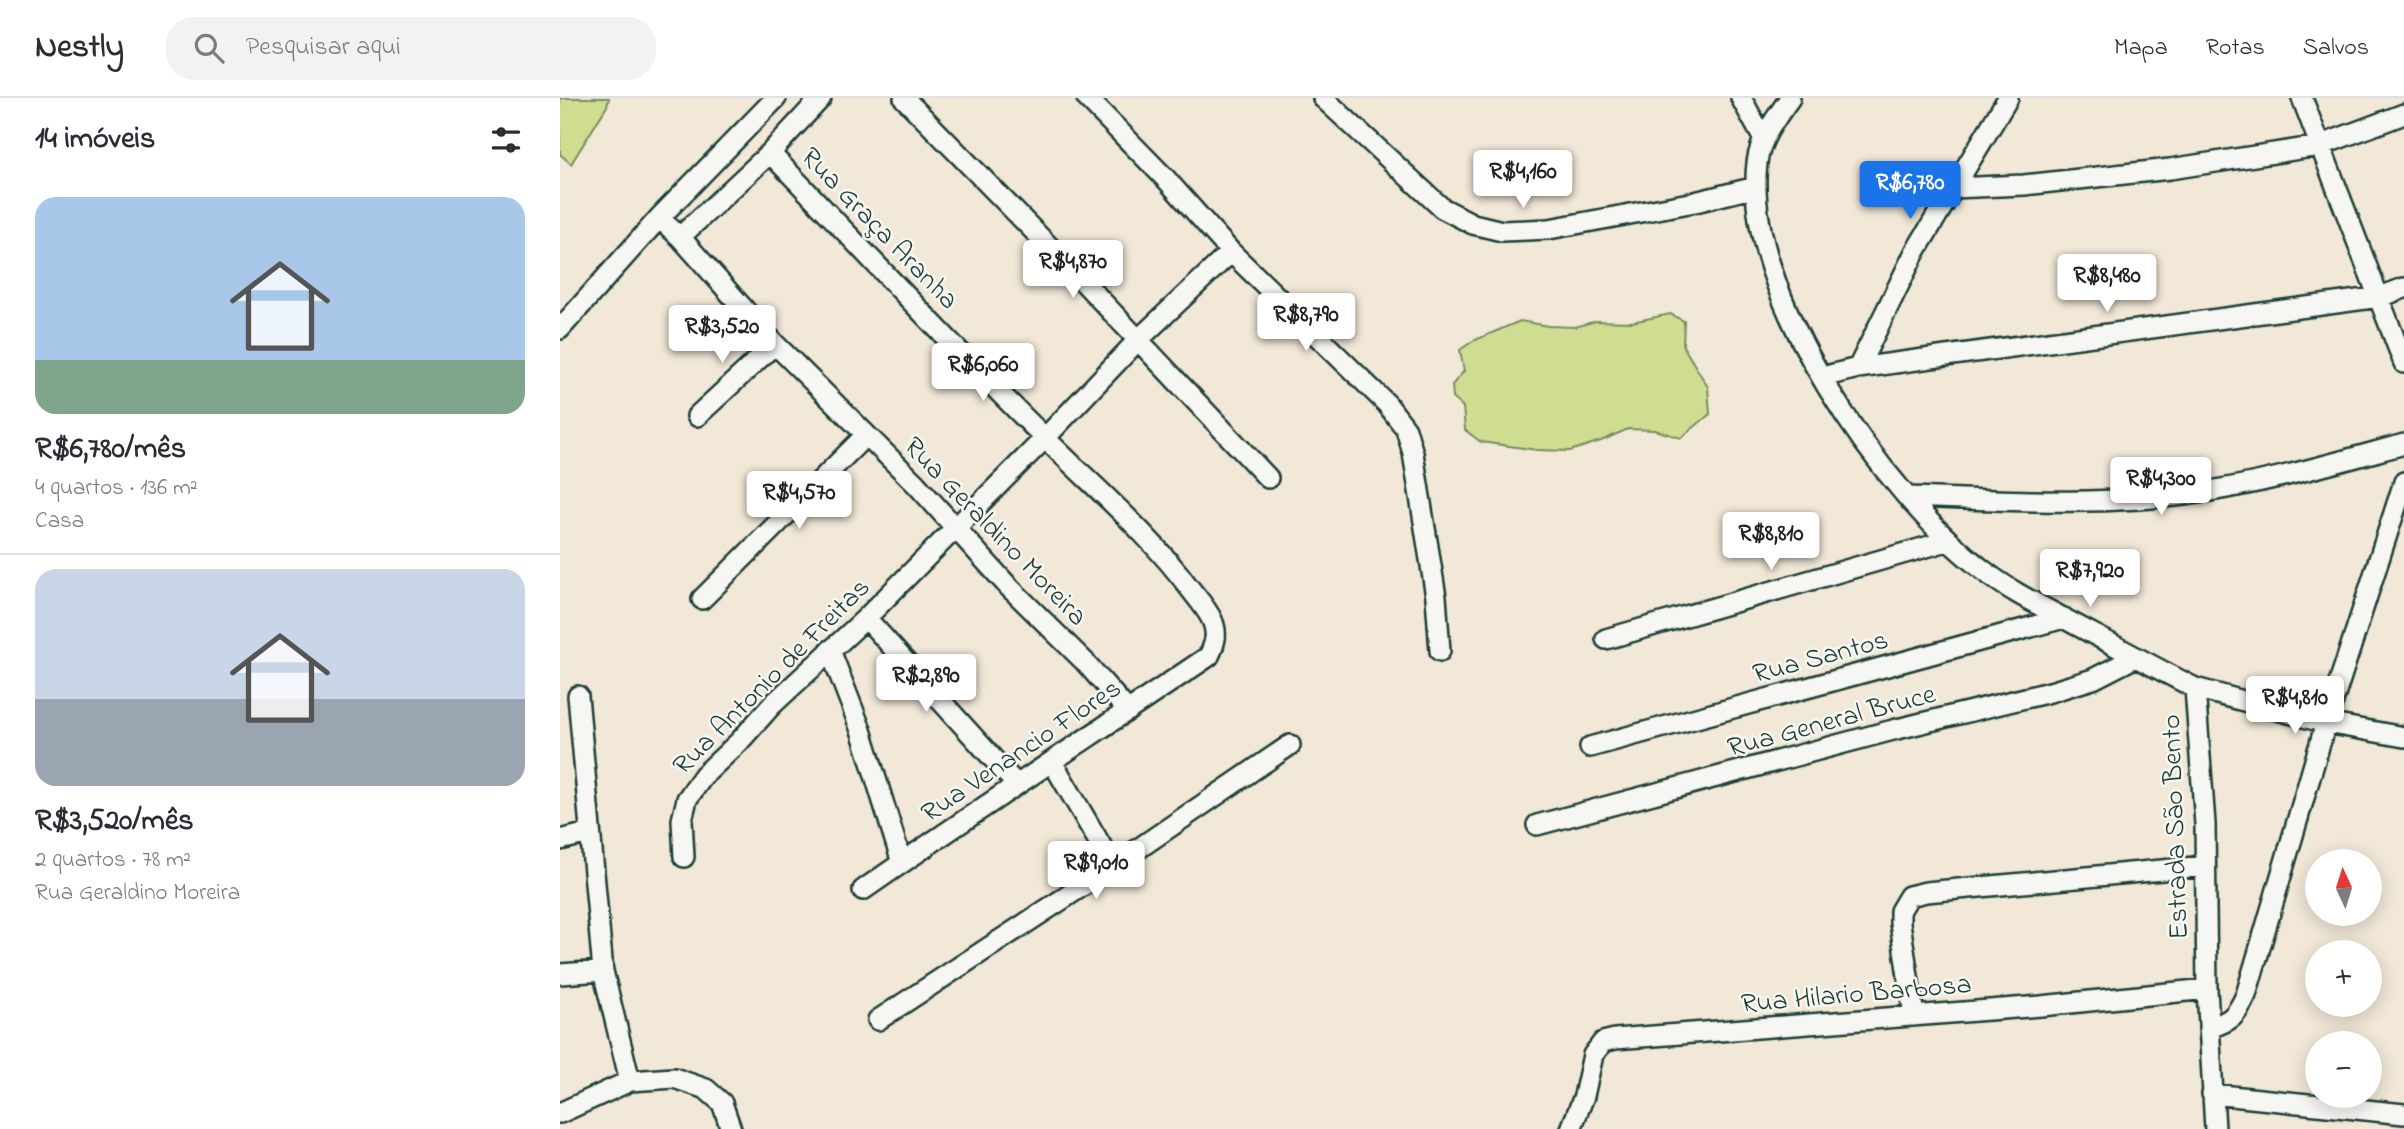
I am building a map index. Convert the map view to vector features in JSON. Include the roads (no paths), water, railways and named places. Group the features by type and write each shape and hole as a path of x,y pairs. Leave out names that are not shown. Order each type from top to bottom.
{"street":[{"path":"561,324 776,98"},
{"path":"680,237 770,153 821,98"},
{"path":"904,98 1268,478"},
{"path":"1087,98 1166,179 1231,252 1387,404 1406,429 1413,453 1433,570 1440,652"},
{"path":"1323,98 1441,208 1474,224 1502,231 1562,227 1695,202 1756,187"},
{"path":"1741,98 1763,138 1790,98"},
{"path":"1858,368 1915,252 2008,98"},
{"path":"2302,98 2381,297 2404,363"},
{"path":"1952,188 2024,185 2157,170 2319,146 2404,114"},
{"name":"Estrada São Bento","path":"1763,138 1757,162 1756,187 1767,259 1793,329 1870,452 1947,541 1984,571 2021,595 2196,688 2205,824 2207,989 2215,1129"},
{"name":"Rua Graça Aranha","path":"770,153 1175,569 1212,621 1215,643 1209,656"},
{"name":"Rua Geraldino Moreira","path":"659,218 680,237 775,344 955,526 1007,585 1085,662 1128,711"},
{"name":"Rua Antonio de Freitas","path":"684,857 682,820 687,799 704,775 739,742 772,705 866,618 1138,340 1231,252"},
{"path":"1822,377 1858,368 2381,297 2404,288"},
{"path":"697,416 775,344"},
{"path":"702,599 866,435"},
{"path":"1908,497 2067,502 2133,500 2192,494 2404,444"},
{"path":"2209,1028 2234,1017 2246,995 2326,723 2404,482"},
{"path":"1606,639 1947,541"},
{"path":"866,618 1016,784"},
{"name":"Rua Santos","path":"1590,747 2064,618"},
{"path":"830,650 861,730 902,863"},
{"name":"Rua Venancio Flores","path":"863,890 1209,656"},
{"name":"Rua General Bruce","path":"1537,825 1893,730 2050,692 2094,679 2136,657"},
{"path":"2196,688 2326,723 2404,737"},
{"path":"578,696 603,971 630,1081"},
{"path":"877,1020 1113,866 1290,745"},
{"path":"1053,763 1113,866"},
{"path":"560,839 589,833"},
{"path":"1914,1016 1900,923 1902,904 1909,896 1926,892 2205,866"},
{"path":"560,974 603,971"},
{"name":"Rua Hilario Barbosa","path":"1572,1129 1584,1096 1593,1055 1603,1042 1632,1037 1914,1016 2207,989"},
{"path":"560,1113 630,1081 674,1078 706,1088 722,1103 731,1129"},
{"path":"2212,1094 2404,1113"}]}
